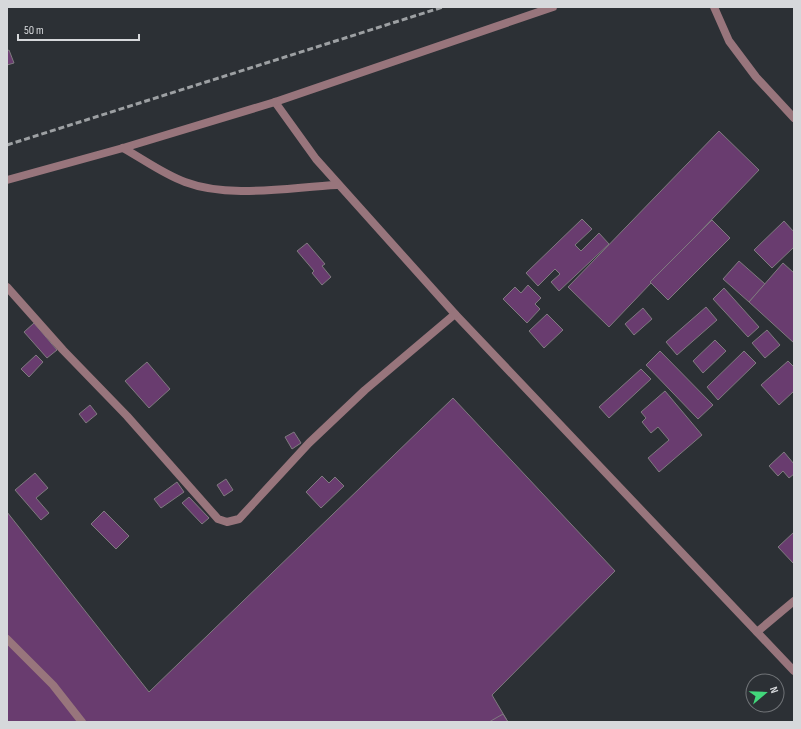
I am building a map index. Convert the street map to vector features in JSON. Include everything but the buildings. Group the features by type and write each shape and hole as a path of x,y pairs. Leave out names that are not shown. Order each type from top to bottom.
{"street":[{"path":"7,180 123,148 275,102 554,7"},
{"path":"714,7 729,41 756,77 794,118"},
{"path":"275,102 316,159 337,185 455,314 794,671"},
{"path":"123,148 185,182 218,189 255,190 337,185"},
{"path":"7,287 63,350 127,416 218,519 227,522 239,519 309,443 365,390 455,314"},
{"path":"756,632 794,601"},
{"path":"7,639 53,685 82,722"}],"railway":[{"path":"7,145 443,7"}]}
